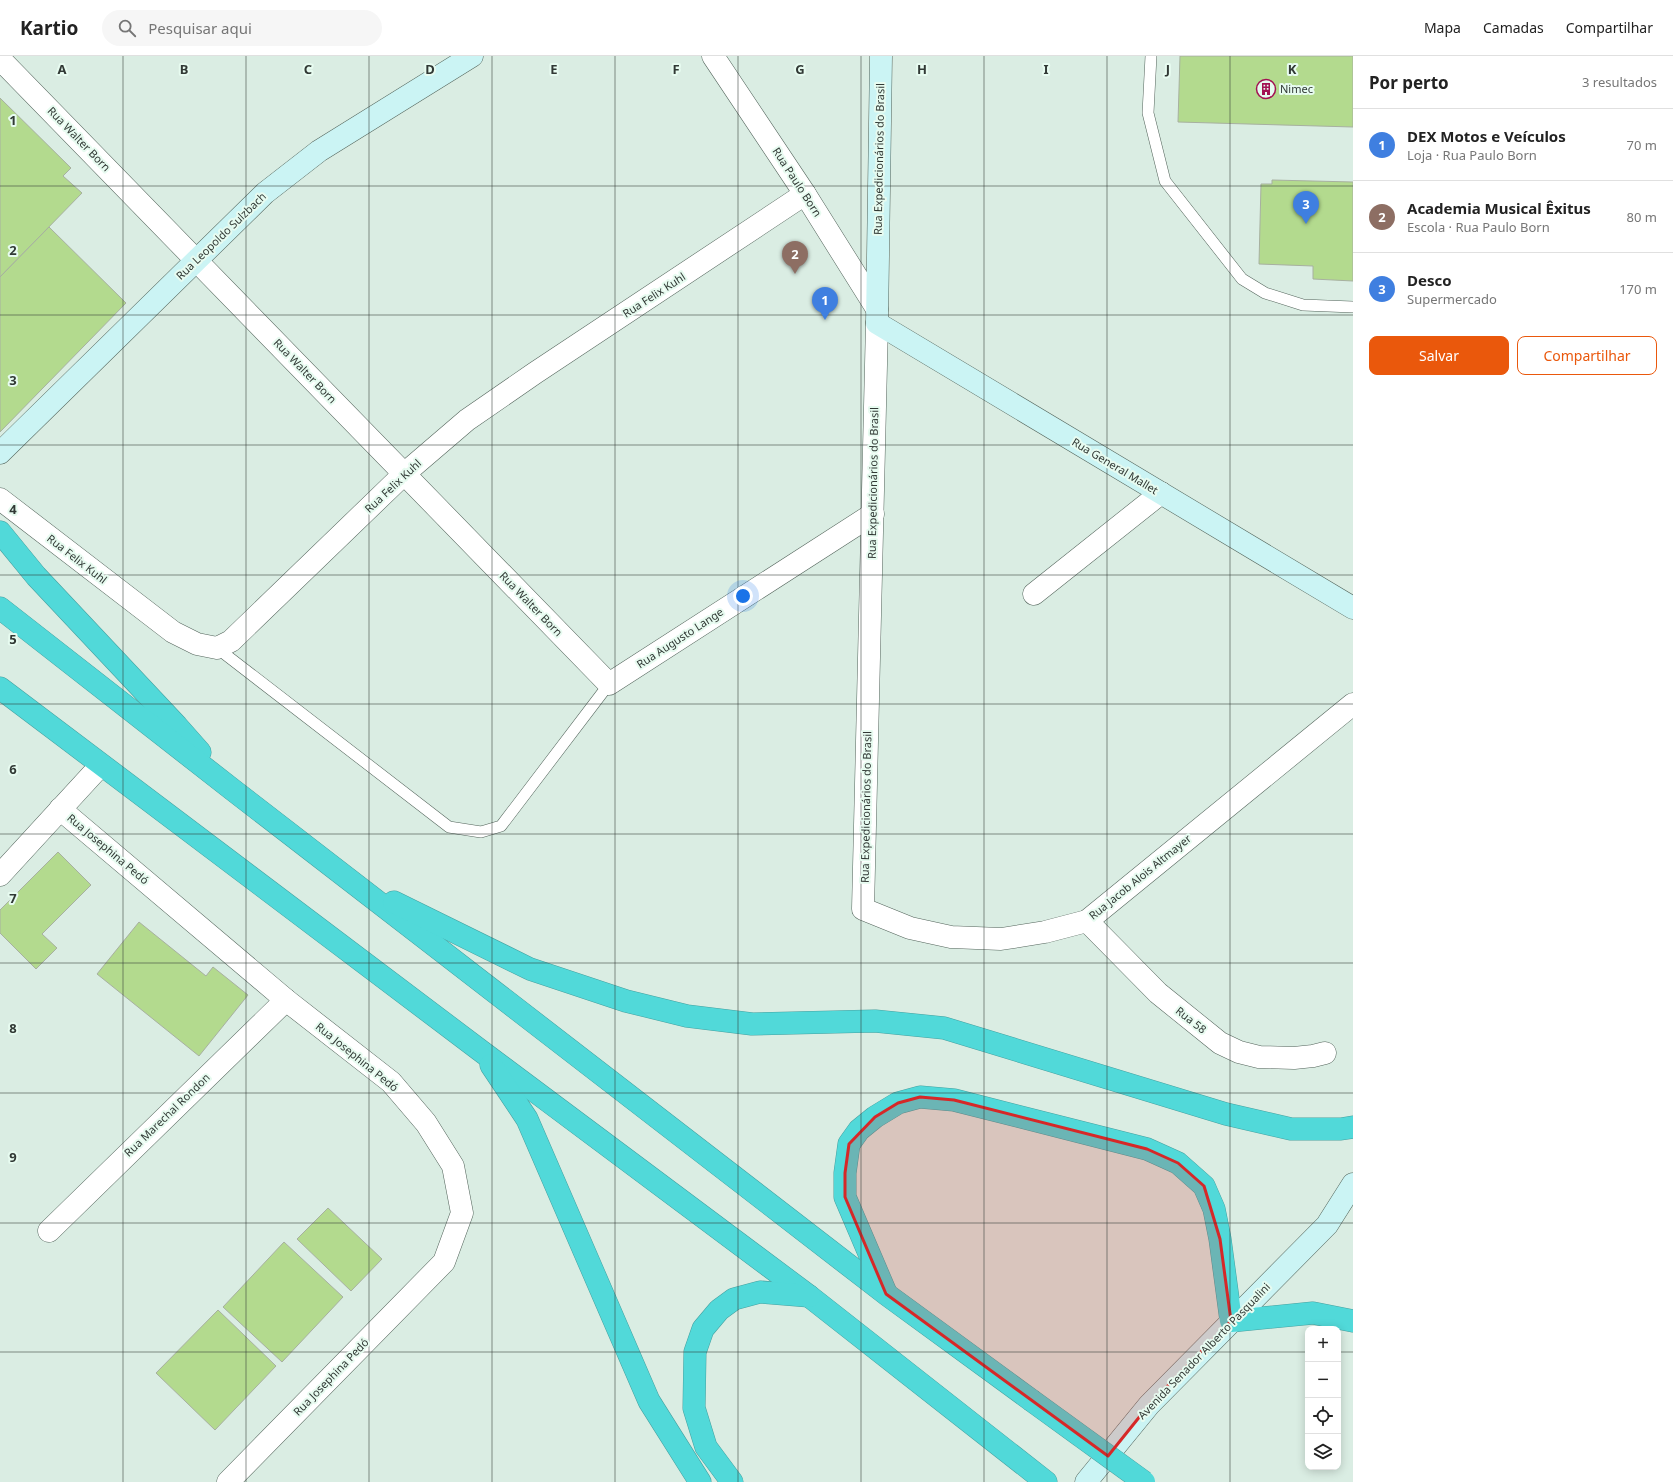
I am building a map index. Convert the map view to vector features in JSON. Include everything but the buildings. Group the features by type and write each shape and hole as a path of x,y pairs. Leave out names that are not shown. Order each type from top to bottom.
{"highway":[{"path":"0,532 36,576 172,720 233,790"},
{"path":"0,608 233,790 352,880 886,1294 1144,1482"},
{"path":"0,688 481,1051 809,1296 1046,1482"},
{"path":"352,880 530,969 626,1001 687,1016 752,1024 875,1021 944,1028 1226,1114 1291,1129 1341,1129 1353,1127"},
{"path":"481,1051 527,1119 649,1401 700,1482"},
{"path":"886,1294 846,1197 845,1173 849,1144 859,1130 875,1117 898,1103 920,1097 954,1100 1147,1149 1178,1163 1204,1186 1214,1209 1220,1239 1231,1321 1312,1314 1353,1321"},
{"path":"732,1482 706,1447 694,1408 695,1352 702,1328 719,1310 734,1299 760,1292 809,1296"}],"street":[{"name":"Rua Leopoldo Sulzbach","path":"0,453 265,193 319,151 472,56"},
{"name":"Rua Paulo Born","path":"713,56 805,194 877,316"},
{"name":"Rua Expedicionários do Brasil","path":"863,909 873,514 881,56"},
{"name":"Rua Walter Born","path":"0,59 609,684"},
{"name":"Rua Felix Kuhl","path":"0,499 172,632 197,644 217,648 231,641 404,474 467,420 535,373 805,194"},
{"name":"Rua General Mallet","path":"877,316 1161,493 1353,608"},
{"path":"1034,594 1161,493"},
{"name":"Rua Augusto Lange","path":"609,684 873,514"},
{"name":"Rua Jacob Alois Altmayer","path":"863,909 910,928 951,936 1001,939 1046,932 1087,921 1353,704"},
{"path":"0,875 101,765"},
{"name":"Rua Josephina Pedó","path":"60,809 286,1000 391,1082 426,1123 452,1166 462,1213 444,1262 228,1482"},
{"name":"Rua 58","path":"1087,921 1158,993 1220,1043 1239,1052 1259,1056 1294,1058 1325,1053"},
{"name":"Rua Marechal Rondon","path":"49,1231 286,1000"},
{"name":"Avenida Senador Alberto Pasqualini","path":"1086,1482 1149,1405 1327,1225 1353,1184"},
{"name":"Avenida Senador Alberto Pasqualini","path":"1327,1225 1353,1211"}],"lane":[{"path":"1151,56 1148,113 1165,181 1242,279 1265,294 1303,305 1353,307"},
{"path":"217,648 449,827 481,832 501,826 609,684"}],"highlighted area":[{"path":"920,1097 954,1100 1147,1149 1178,1163 1204,1186 1220,1239 1231,1321 1149,1405 1108,1456 886,1294 845,1197 845,1173 849,1144 875,1117 898,1103"}],"place":[{"name":"Nimec","path":"1266,89"},
{"name":"Desco","path":"1306,224"},
{"name":"Academia Musical Êxitus","path":"795,274"},
{"name":"DEX Motos e Veículos","path":"825,320"}]}
